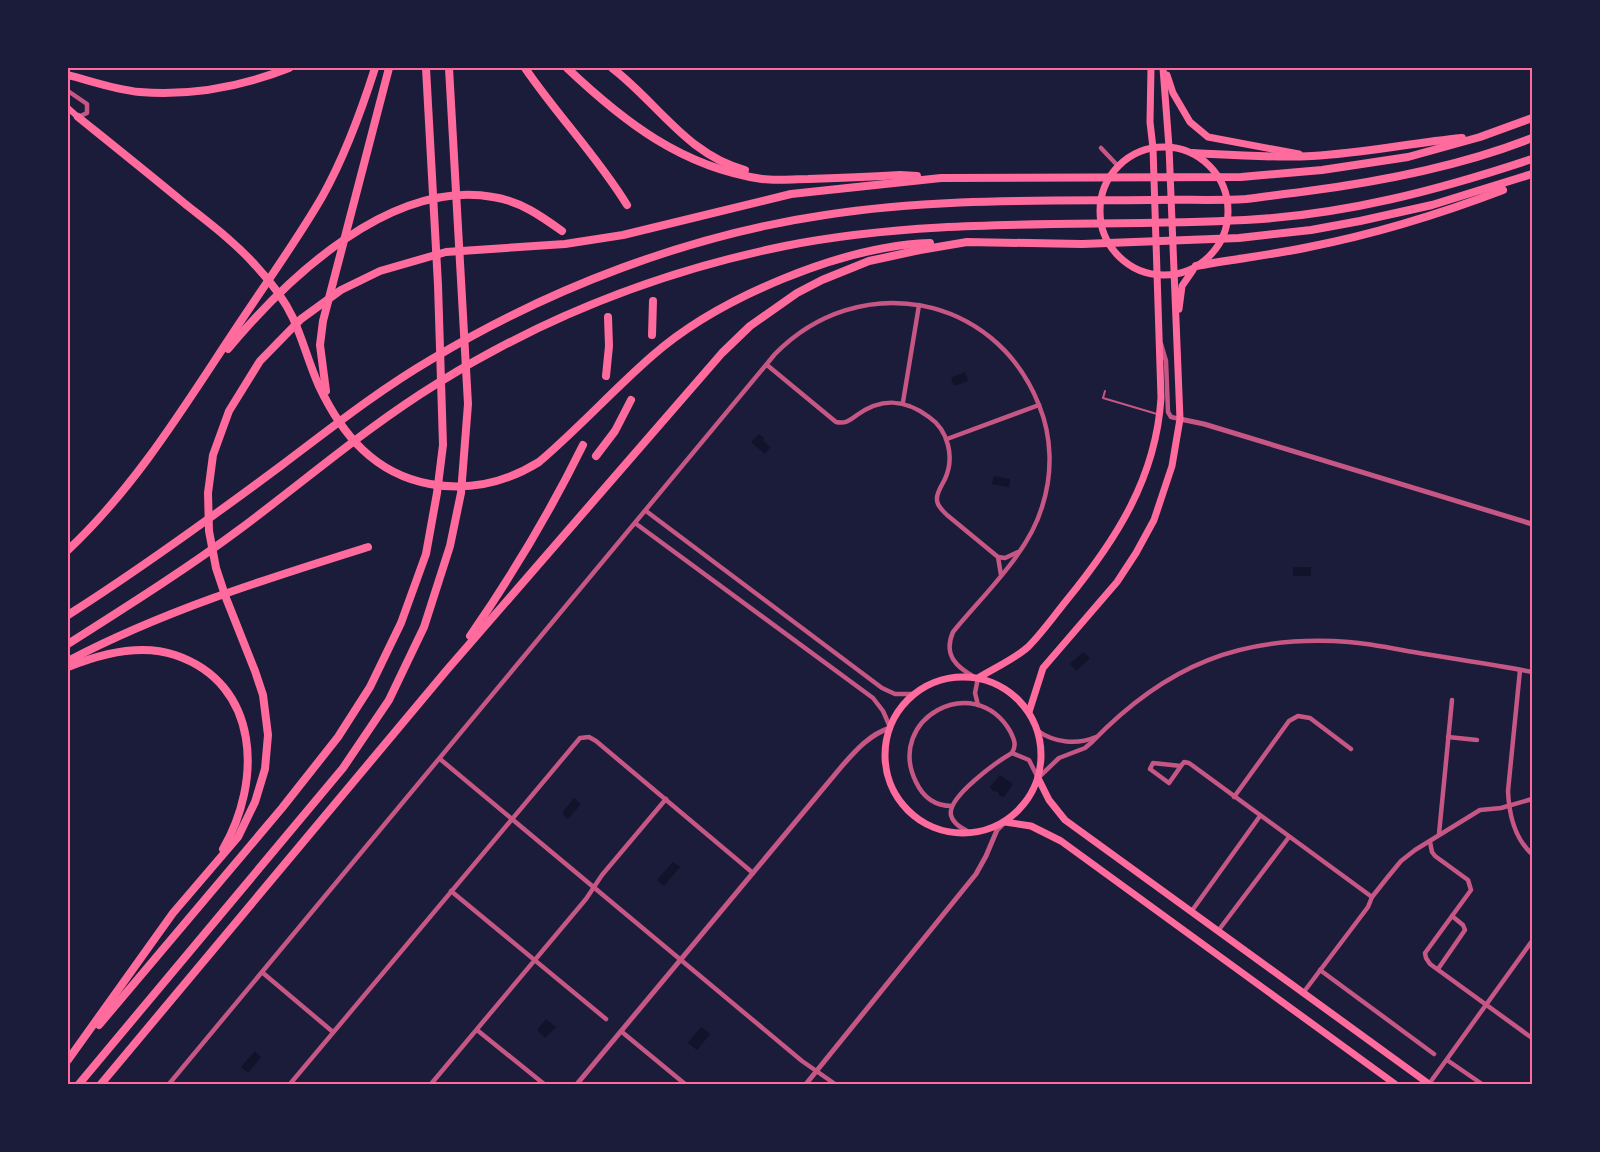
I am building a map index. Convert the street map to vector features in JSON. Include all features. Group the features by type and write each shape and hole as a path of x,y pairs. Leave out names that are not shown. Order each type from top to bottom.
{"highway":[{"path":"68,75 138,92 189,93 226,88 265,78 289,68"},
{"path":"68,550 94,525 148,460 322,197 348,144 375,68"},
{"path":"330,406 324,386 320,345 326,311 389,68"},
{"path":"68,1061 282,808 338,737 370,687 401,623 426,554 443,445 438,285 426,68"},
{"path":"80,1084 343,768 389,700 424,627 450,546 461,493 468,404 449,68"},
{"path":"525,68 607,172 627,205"},
{"path":"568,68 612,110 646,134 682,155 726,171 764,179 900,175 941,178 1085,179 1241,177 1322,170 1408,157 1480,137 1533,118"},
{"path":"616,70 669,123 710,155 737,168 796,179"},
{"path":"78,117 231,241 273,285 293,318 319,386 330,406 344,429 366,454 387,469 410,480 447,487 485,485 521,473 539,462 653,355 707,317 759,289 810,269 855,256 923,244 967,242 1082,244 1239,238 1311,230 1399,213 1464,197 1533,174"},
{"path":"1193,153 1311,156 1480,137"},
{"path":"68,615 135,572 397,381 431,359 558,293 652,257 737,233 801,219 912,205 999,200 1246,199 1394,178 1533,138"},
{"path":"68,644 139,599 239,529 336,453 453,374 571,314 639,286 780,247 866,232 996,223 1076,224 1248,220 1324,212 1409,197 1533,159"},
{"path":"68,1061 173,913 238,837 255,802 265,770 268,735 262,695 216,568 209,531 208,493 213,455 229,411 260,361 301,319 341,290 380,270 446,252 565,244 623,235 791,194 941,178"},
{"path":"1196,266 1311,247 1434,215 1533,180"},
{"path":"208,372 255,318 309,265 341,242 408,206 436,198 470,194 495,197 532,209 562,231"},
{"path":"101,1084 446,671 722,352 774,308 822,280 868,261 967,242"},
{"path":"652,335 653,301"},
{"path":"606,376 609,346 608,317"},
{"path":"596,456 615,431 631,400"},
{"path":"446,671 495,599 553,506 583,445"},
{"path":"68,661 168,615 268,578 368,547"},
{"path":"68,668 87,659 118,651 174,654 207,672 227,690 239,711 246,734 248,778 244,803 234,831 212,867"},
{"path":"94,1084 141,1037"}],"main road":[{"path":"977,678 1027,648 1111,542 1143,483 1160,414 1161,344 1150,122 1151,68"},
{"path":"1029,711 1043,669 1117,582 1136,553 1154,520 1172,466 1180,419 1164,68"},
{"path":"1164,68 1173,93 1183,111 1195,128 1208,137 1311,156"},
{"path":"68,108 78,117"},
{"path":"1177,336 1182,286 1191,271 1211,255 1222,239 1228,222 1225,190 1217,173 1193,153 1169,147 1153,148 1133,155 1118,166 1107,182 1101,200 1100,218 1103,231 1112,248 1135,268 1157,274 1174,274 1196,266"},
{"path":"953,678 977,678 1007,690 1029,711 1038,731 1042,762 1038,778 1026,802 1004,822 993,828 971,833 957,833 929,826 913,815 900,801 888,778 886,745 890,728 904,705 915,694 939,681 953,678"},
{"path":"1038,778 1049,800 1065,820 1429,1084"},
{"path":"1004,822 1031,826 1061,841 1395,1084"}],"street":[{"path":"68,91 87,104 87,113 78,117"},
{"path":"1101,148 1118,166"},
{"path":"169,1084 786,343 810,325 837,312 880,302 905,302 952,314 981,329 1017,364 1028,380 1039,405 1049,450 1046,491 1039,518 1021,551 953,632 949,641 949,649 957,666 977,678 975,693 978,705"},
{"path":"903,402 919,305"},
{"path":"1161,344 1166,361 1167,412 1171,417 1204,424 1533,524"},
{"path":"767,365 836,422 842,423 850,420 871,407 881,404 903,402 934,420 947,439 949,466 937,494 936,500 939,507 998,557 1005,558 1021,551"},
{"path":"947,439 1039,405"},
{"path":"646,511 882,688 895,694 915,694"},
{"path":"577,1084 852,755 870,739 890,728 883,711 873,698 636,523"},
{"path":"998,557 1001,575"},
{"path":"1012,753 1029,760 1038,778 1056,760 1085,748 1137,701 1170,678 1226,653 1274,642 1351,642 1533,672"},
{"path":"1520,670 1508,806 1517,834 1525,847 1533,854"},
{"path":"1439,834 1452,700"},
{"path":"952,806 938,805 923,794 918,786 911,769 912,739 920,724 931,713 943,706 961,703 978,705 992,712 1005,724 1015,748 1012,753 983,773 963,791 952,806 951,814 955,822 971,833"},
{"path":"1234,797 1289,721 1298,716 1310,718 1351,749"},
{"path":"1038,731 1051,739 1067,741 1088,740 1099,736"},
{"path":"290,1084 576,740 584,737 596,741 753,873"},
{"path":"1448,737 1477,740"},
{"path":"440,759 594,889 816,1071 835,1084"},
{"path":"1181,766 1153,763 1150,769 1169,783 1184,762 1189,763 1372,897"},
{"path":"431,1084 666,799"},
{"path":"1303,993 1368,907 1372,897 1401,861 1439,834 1480,810 1496,809 1533,799"},
{"path":"1191,912 1260,816"},
{"path":"806,1084 976,874 997,830 1004,822"},
{"path":"1218,931 1289,837"},
{"path":"1430,842 1432,852 1470,884 1469,893 1425,955 1428,961 1533,1038"},
{"path":"452,891 606,1019"},
{"path":"1438,969 1466,930 1452,916"},
{"path":"1429,1084 1533,941"},
{"path":"1320,970 1434,1054"},
{"path":"263,973 333,1032"},
{"path":"477,1030 544,1084"},
{"path":"622,1032 685,1084"},
{"path":"1447,1060 1482,1084"}],"lane":[{"path":"1105,391 1102,398 1160,414"}],"shaded area":[{"path":"965,372 968,381 954,386 951,378"},
{"path":"759,434 770,447 765,454 751,442"},
{"path":"994,476 1010,479 1009,487 992,484"},
{"path":"1293,567 1311,567 1311,576 1293,576"},
{"path":"1083,652 1090,658 1076,671 1070,664"},
{"path":"1000,775 1013,784 1004,797 990,787"},
{"path":"574,798 581,804 568,819 562,813"},
{"path":"673,862 680,867 664,886 657,880"},
{"path":"546,1019 556,1027 545,1038 537,1030"},
{"path":"701,1027 710,1034 697,1050 688,1043"},
{"path":"255,1051 261,1057 248,1073 241,1067"}]}
